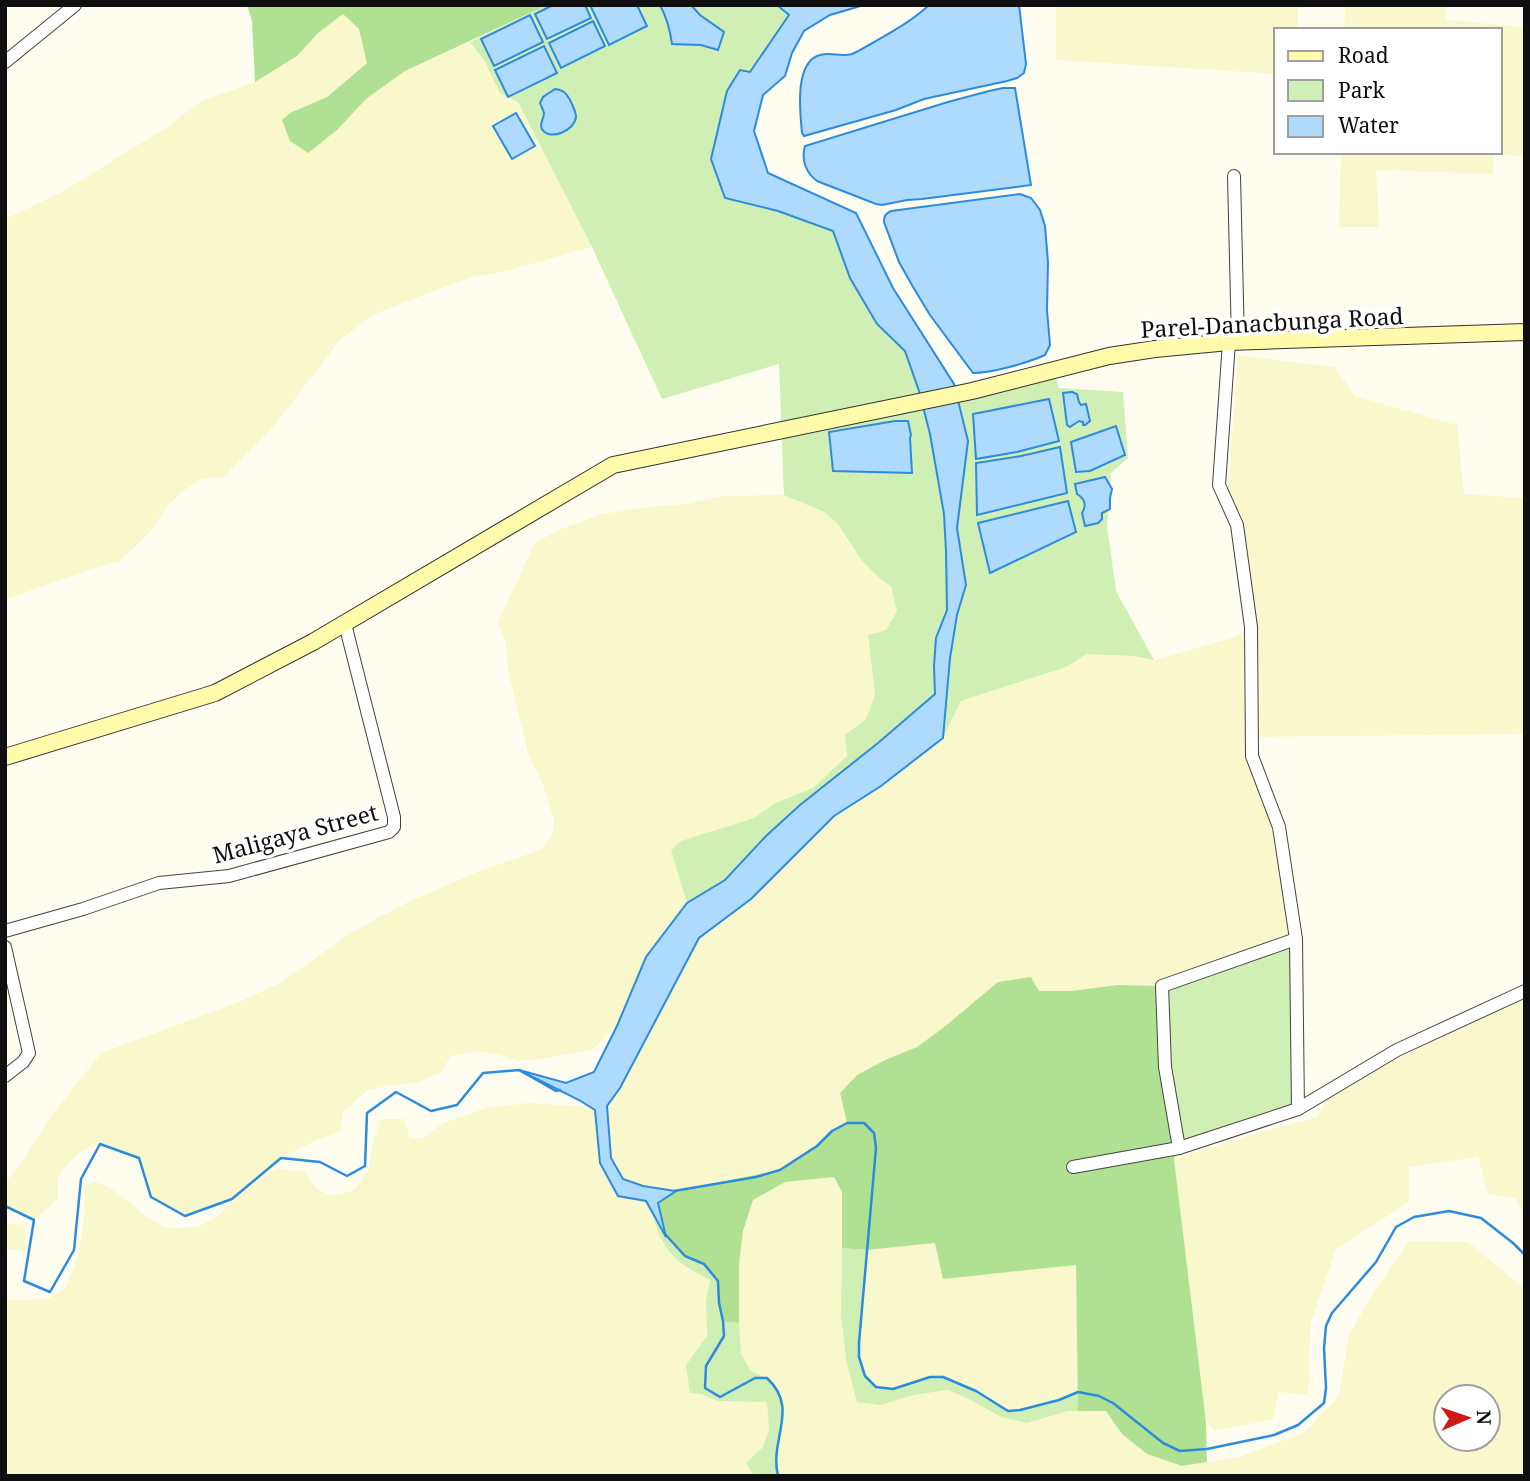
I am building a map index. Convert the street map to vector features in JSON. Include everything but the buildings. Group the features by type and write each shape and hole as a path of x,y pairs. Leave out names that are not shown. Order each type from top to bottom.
{"main road":[{"name":"Parel-Danacbunga Road","path":"5,757 215,693 345,624 613,465 972,391 1109,356 1155,348 1234,342 1525,332"}],"street":[{"path":"5,62 75,5"},
{"path":"1234,176 1234,342 1219,485 1237,525 1251,627 1252,756 1279,827 1296,939 1298,1109"},
{"name":"Maligaya Street","path":"5,932 159,883 229,876 389,832 394,827 394,817 345,624"},
{"path":"1179,1148 1165,1067 1162,986 1296,939"},
{"path":"5,947 29,1052 23,1062 5,1076"},
{"path":"1073,1167 1179,1148 1298,1109 1397,1050 1525,990"}],"green space":[{"path":"247,5 547,5 405,71 366,99 337,130 308,153 290,141 282,120 290,113 327,97 367,63 359,29 343,14 318,33 297,56 255,82 252,21"},
{"path":"547,5 660,5 665,14 672,44 701,45 717,50 724,32 691,5 777,5 789,15 750,72 727,91 711,159 725,198 778,211 833,231 850,278 877,324 905,351 930,434 944,514 947,610 936,638 935,694 766,836 725,880 687,903 671,850 681,841 754,818 775,803 813,788 847,756 845,735 866,719 875,695 868,635 886,630 897,611 891,586 862,561 837,523 824,512 784,495 779,364 662,399 592,247 518,102 500,93 484,60 470,42"},
{"path":"1056,5 1298,5 1297,28 1274,28 1274,74 1056,60"},
{"path":"1345,5 1445,5 1446,20 1525,27 1525,157 1494,154 1502,154 1502,28 1344,28"},
{"path":"343,14 359,29 367,62 327,97 290,113 337,130 366,99 405,71 470,42 484,60 500,93 518,102 592,247 506,271 469,278 371,316 339,341 275,425 225,476 199,480 179,494 151,531 120,561 5,600 5,219 62,192 167,127 201,101 255,82 297,56 318,33"},
{"path":"1341,154 1494,154 1493,174 1376,170 1379,227 1339,227"},
{"path":"1238,355 1335,367 1355,396 1457,425 1464,494 1525,498 1525,734 1252,737 1279,827 1296,939 1162,986 1118,985 1071,991 1038,991 1031,977 943,1028 917,1047 857,1075 840,1093 847,1123 780,1170 756,1177 676,1191 643,1186 623,1179 611,1158 607,1106 620,1088 699,938 751,899 834,816 881,786 943,739 961,701 1066,667 1087,654 1155,660 1235,637 1251,627 1256,651 1255,605 1243,519 1228,491"},
{"path":"1054,370 1059,388 1123,392 1128,458 1111,473 1107,526 1116,591 1154,660 1133,656 1087,654 1066,667 961,701 943,738 950,658 957,614 966,585 957,528 968,441 958,394"},
{"path":"784,495 823,512 837,523 852,548 880,579 891,586 897,611 886,630 868,636 875,695 866,719 845,735 847,756 813,788 775,803 754,818 681,841 671,850 687,903 646,957 617,1026 593,1049 519,1061 477,1051 451,1056 440,1073 416,1083 368,1090 343,1112 341,1130 281,1158 232,1199 185,1216 151,1197 139,1158 100,1144 77,1154 58,1177 58,1198 34,1220 5,1206 5,1182 16,1170 54,1112 101,1053 239,1002 282,982 350,933 408,902 477,872 540,850 552,836 554,820 542,782 529,757 509,675 505,641 498,622 534,544 556,531 602,514 688,504 722,496"},
{"path":"1296,939 1298,1109 1179,1148 1162,986"},
{"path":"1031,977 1039,991 1071,991 1118,985 1162,986 1179,1148 1174,1159 1206,1422 1207,1462 1182,1466 1147,1454 1122,1434 1106,1411 1078,1411 1076,1265 943,1279 935,1243 867,1250 842,1248 842,1192 834,1177 785,1182 753,1200 743,1231 739,1264 739,1323 723,1321 718,1281 704,1264 685,1256 666,1237 658,1203 676,1191 780,1170 847,1123 840,1093 857,1075 917,1047 998,982"},
{"path":"1525,999 1525,1214 1515,1198 1488,1194 1478,1157 1409,1167 1409,1202 1336,1249 1311,1322 1308,1395 1279,1392 1273,1419 1215,1431 1206,1422 1174,1159 1318,1117 1327,1097 1412,1051"},
{"path":"528,1103 595,1110 600,1163 618,1196 646,1201 662,1242 675,1258 690,1270 710,1280 706,1301 707,1336 701,1394 718,1401 767,1402 769,1430 763,1447 746,1463 754,1476 5,1476 5,1300 47,1299 65,1289 79,1251 85,1209 84,1186 95,1182 108,1186 166,1228 198,1227 217,1216 259,1180 278,1168 305,1172 317,1189 332,1196 354,1190 368,1171 380,1119 404,1119 410,1138 423,1138 443,1123 486,1108"},
{"path":"834,1177 842,1192 841,1275 846,1359 880,1405 914,1395 949,1390 1027,1422 1068,1411 1106,1411 1122,1434 1147,1454 1182,1466 1239,1457 1305,1432 1339,1396 1349,1335 1409,1241 1468,1242 1525,1289 1525,1476 778,1476 778,1438 783,1404 767,1378 751,1371 741,1354 739,1264 743,1231 753,1199 785,1182"},
{"path":"651,1211 666,1237 685,1256 704,1264 718,1281 723,1320 739,1323 741,1354 751,1371 767,1378 777,1388 783,1404 778,1438 778,1476 754,1476 746,1463 763,1447 769,1430 767,1402 718,1401 690,1393 686,1365 707,1336 706,1301 710,1280 672,1255 661,1238"},
{"path":"5,1223 24,1225 26,1251 5,1249"},
{"path":"935,1243 944,1278 1076,1265 1078,1392 1059,1400 1008,1411 930,1377 893,1389 876,1387 865,1376 859,1357 859,1346 867,1250"},
{"path":"842,1248 867,1250 859,1349 862,1369 871,1382 887,1389 925,1378 943,1377 1011,1410 1041,1405 1078,1392 1078,1411 1068,1411 1027,1423 1001,1417 948,1390 914,1395 880,1405 857,1402 846,1359 841,1314"}],"water":[{"path":"553,5 585,5 591,18 547,39 535,14"},
{"path":"590,5 637,5 647,26 609,45"},
{"path":"660,5 691,5 724,32 718,50 701,45 672,44 665,14"},
{"path":"777,5 864,5 830,15 804,31 792,53 785,76 763,95 754,131 768,173 856,213 893,288 954,384 968,441 957,528 966,585 957,615 950,658 943,738 881,786 834,816 751,899 699,938 620,1088 607,1106 611,1158 623,1179 643,1186 676,1191 658,1203 666,1237 646,1201 618,1196 600,1163 595,1110 519,1070 566,1083 594,1072 646,957 687,903 725,880 766,836 800,805 935,694 936,638 947,610 944,514 930,434 905,351 877,324 850,278 833,231 778,211 725,198 711,159 727,91 740,70 750,72 789,15"},
{"path":"929,5 1019,5 1026,64 1024,73 1007,81 924,99 896,110 804,136 800,89 806,67 812,60 824,54 855,53 904,24"},
{"path":"530,15 543,42 494,66 481,39"},
{"path":"593,21 605,46 561,68 549,43"},
{"path":"544,46 557,73 508,97 495,70"},
{"path":"1003,88 1015,88 1031,185 882,205 817,181 805,166 805,146"},
{"path":"555,89 567,95 576,117 567,130 551,134 542,129 544,113 540,103 543,97"},
{"path":"516,113 535,146 512,159 493,126"},
{"path":"1020,194 1031,198 1040,210 1045,226 1050,345 1045,355 1038,358 973,373 913,287 899,262 884,222 885,217 891,211"},
{"path":"1063,393 1077,394 1081,405 1086,404 1090,421 1085,425 1079,421 1070,427 1067,425"},
{"path":"1049,399 1059,441 976,459 973,414"},
{"path":"908,421 912,473 833,471 829,432"},
{"path":"1116,426 1125,455 1090,471 1076,472 1071,442"},
{"path":"1060,447 1067,493 977,515 976,463"},
{"path":"1105,477 1112,489 1110,509 1102,513 1102,519 1098,523 1085,526 1082,513 1084,502 1077,494 1075,484"},
{"path":"1068,501 1076,532 990,573 978,523"}],"waterway":[{"path":"5,1206 34,1220 24,1281 50,1292 74,1250 81,1179 100,1144 139,1158 151,1197 185,1216 232,1199 281,1158 320,1162 347,1176 365,1166 367,1113 396,1092 431,1111 457,1105 483,1073 519,1070 556,1091 560,1090"},
{"path":"674,1191 756,1177 780,1170 817,1146 832,1131 847,1123 864,1123 874,1133 876,1148 859,1343 859,1357 865,1376 876,1387 893,1389 930,1377 943,1377 976,1391 1008,1411 1059,1400 1078,1392 1099,1396 1113,1403 1163,1443 1180,1451 1207,1449 1274,1435 1298,1425 1324,1403 1326,1326 1332,1313 1376,1262 1396,1227 1414,1217 1449,1211 1481,1218 1525,1255"},
{"path":"665,1234 685,1256 704,1264 718,1281 724,1336 706,1366 705,1388 720,1397 755,1378 767,1378 777,1390 783,1413 777,1449 778,1476"}]}
